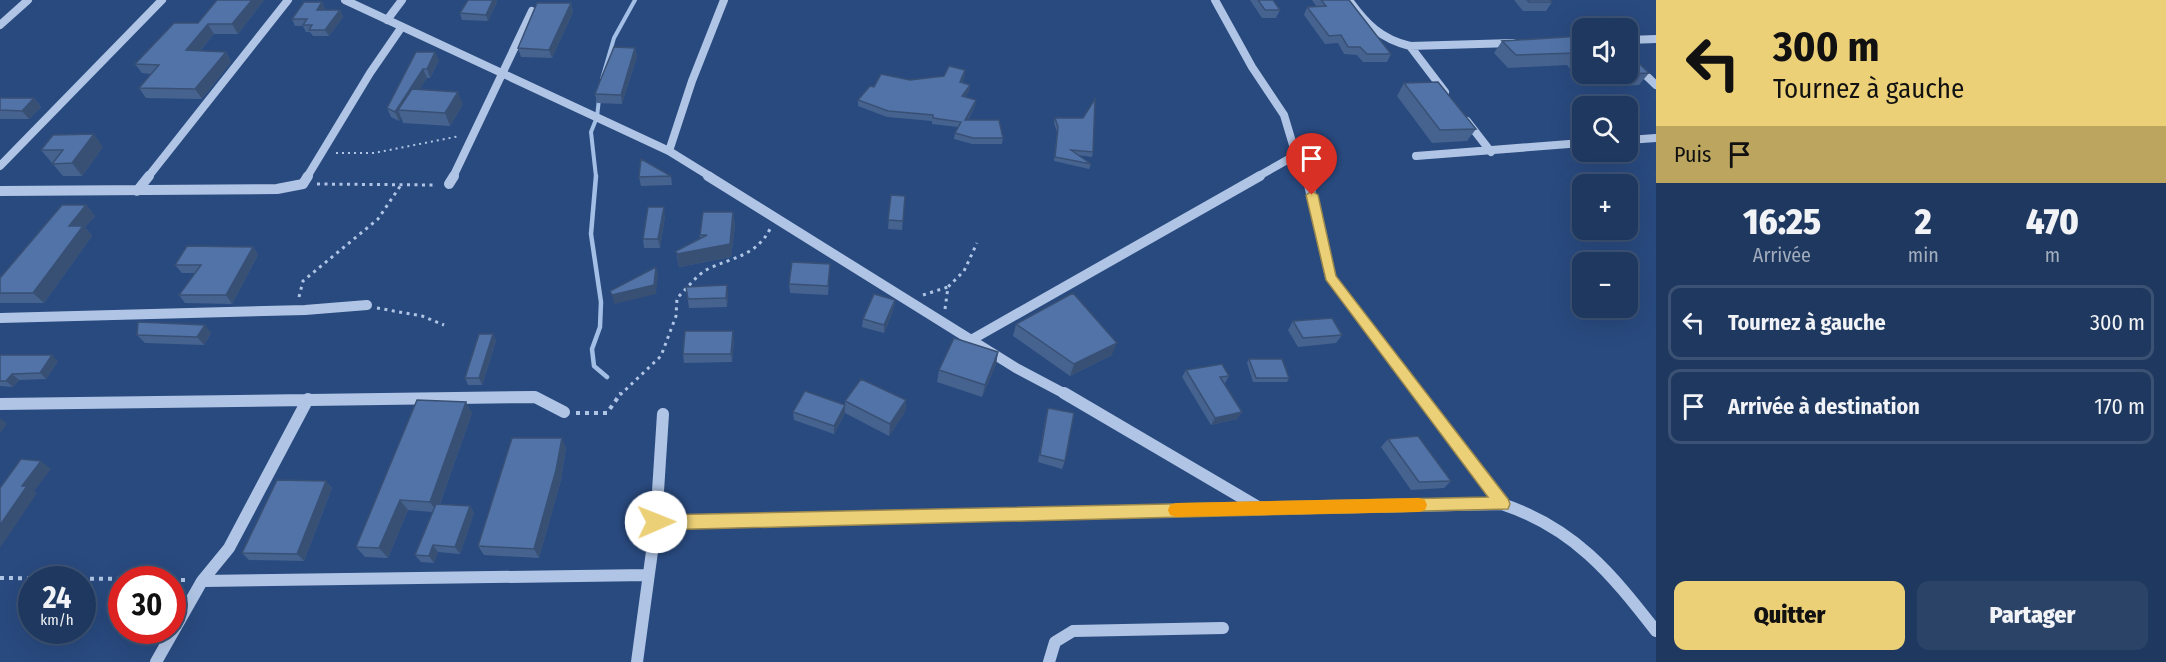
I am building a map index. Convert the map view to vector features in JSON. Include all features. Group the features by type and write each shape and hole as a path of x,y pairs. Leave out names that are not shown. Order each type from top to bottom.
{"street":[{"path":"0,25 28,0"},
{"path":"0,165 162,0"},
{"path":"137,192 288,0"},
{"path":"345,0 669,151 971,340 1259,508"},
{"path":"387,20 402,0"},
{"path":"669,151 692,81 724,0"},
{"path":"1215,0 1252,67 1284,115 1296,155 1307,174 1330,277 1502,504"},
{"path":"1349,0 1370,28 1381,37 1410,46 1525,43"},
{"path":"448,183 475,133 501,73 532,11"},
{"path":"0,191 137,192 277,189 303,184 370,73 401,28"},
{"path":"1638,40 1656,39"},
{"path":"1410,46 1450,99"},
{"path":"1638,68 1656,85"},
{"path":"1464,116 1491,152"},
{"path":"1638,139 1656,138"},
{"path":"1416,156 1572,144"},
{"path":"971,340 1296,155"},
{"path":"0,318 305,309 367,305"},
{"path":"0,404 535,397 564,412"},
{"path":"156,662 202,581 229,548 308,399"},
{"path":"637,662 656,522 663,414"},
{"path":"656,522 1502,504 1530,511 1570,535 1614,577 1656,631"},
{"path":"202,581 370,579 447,575 648,575"},
{"path":"1049,662 1054,642 1073,630 1223,628"}],"path":[{"path":"322,151 374,153 475,133"},
{"path":"303,184 448,183"},
{"path":"305,309 299,296 303,281 378,219 401,185"},
{"path":"564,412 607,412 623,390 662,356 676,316 677,298 695,284 705,270 739,260 751,252 763,241 771,224 785,224"},
{"path":"908,300 948,287 964,271 977,243"},
{"path":"948,287 945,306 948,326"},
{"path":"388,312 422,316 444,325"},
{"path":"0,578 108,579"}],"building":[{"path":"217,0 252,0 232,24 208,24 186,50 226,52 195,89 139,88 159,65 135,64 174,23 198,23"},
{"path":"468,0 493,0 486,15 460,13"},
{"path":"1258,0 1273,0 1280,10 1265,10"},
{"path":"1321,0 1349,0 1391,54 1367,54 1360,47 1348,47 1341,35 1329,36 1307,7 1326,6"},
{"path":"1527,0 1550,0 1552,2 1529,2"},
{"path":"304,2 322,2 317,10 340,10 325,30 309,30 312,25 303,25 307,19 292,19"},
{"path":"537,3 571,3 549,50 518,48"},
{"path":"1572,37 1572,53 1516,55 1502,41"},
{"path":"614,47 635,48 621,95 595,94 600,81"},
{"path":"416,52 435,52 427,69 423,69 395,112 387,108"},
{"path":"1638,63 1649,73 1638,74"},
{"path":"949,66 965,70 960,82 970,85 962,96 976,100 965,120 999,120 1003,138 973,138 955,133 961,122 933,118 933,115 888,111 858,100 870,86 874,87 881,74 910,80 944,76"},
{"path":"1438,82 1476,129 1440,130 1404,83"},
{"path":"412,89 458,92 445,113 398,110"},
{"path":"0,98 34,98 22,111 0,110"},
{"path":"1095,99 1093,152 1071,150 1091,164 1055,157 1058,127 1055,118 1083,118"},
{"path":"94,134 72,163 52,164 63,150 41,150 53,135"},
{"path":"641,159 671,176 639,177"},
{"path":"891,195 905,196 903,221 888,220"},
{"path":"62,205 86,205 69,226 83,226 33,293 0,293 0,278"},
{"path":"648,207 664,207 658,239 643,239"},
{"path":"703,212 733,212 730,244 677,254 676,251 707,235 700,235"},
{"path":"187,246 253,247 226,295 179,295 201,265 175,265"},
{"path":"792,262 830,264 828,286 789,284"},
{"path":"656,267 654,285 612,295 610,291"},
{"path":"727,285 726,298 688,299 686,287"},
{"path":"1073,293 1117,343 1074,364 1016,324"},
{"path":"874,294 895,300 884,325 863,319"},
{"path":"1332,318 1342,335 1303,338 1293,321"},
{"path":"138,322 205,325 197,337 137,335"},
{"path":"685,331 733,331 731,354 683,354"},
{"path":"479,334 493,334 479,378 465,378"},
{"path":"954,338 998,352 985,385 939,370"},
{"path":"0,355 52,355 40,373 12,374 6,381 0,381"},
{"path":"1249,359 1282,359 1289,378 1256,378"},
{"path":"1222,364 1229,376 1220,377 1242,412 1215,418 1186,370"},
{"path":"861,379 906,400 890,424 845,401"},
{"path":"805,391 845,405 834,426 793,412"},
{"path":"417,400 466,402 430,502 400,500 379,548 356,547"},
{"path":"1048,408 1074,413 1065,461 1040,455"},
{"path":"1418,436 1451,481 1419,482 1388,439"},
{"path":"512,438 562,438 556,470 534,549 478,546"},
{"path":"21,459 41,461 22,486 27,486 0,525 0,488"},
{"path":"277,480 326,481 297,554 242,553"},
{"path":"436,504 470,506 455,547 433,545 429,556 415,555"}],"waterway":[{"path":"602,79 614,38 635,0"},
{"path":"596,177 591,132 597,117 599,99"},
{"path":"596,177 591,234 601,302 600,327 592,349 594,366 607,377"}],"slow traffic":[{"path":"1176,510 1419,505"}],"route":[{"path":"656,522 1502,504 1330,277 1312,195"}]}
